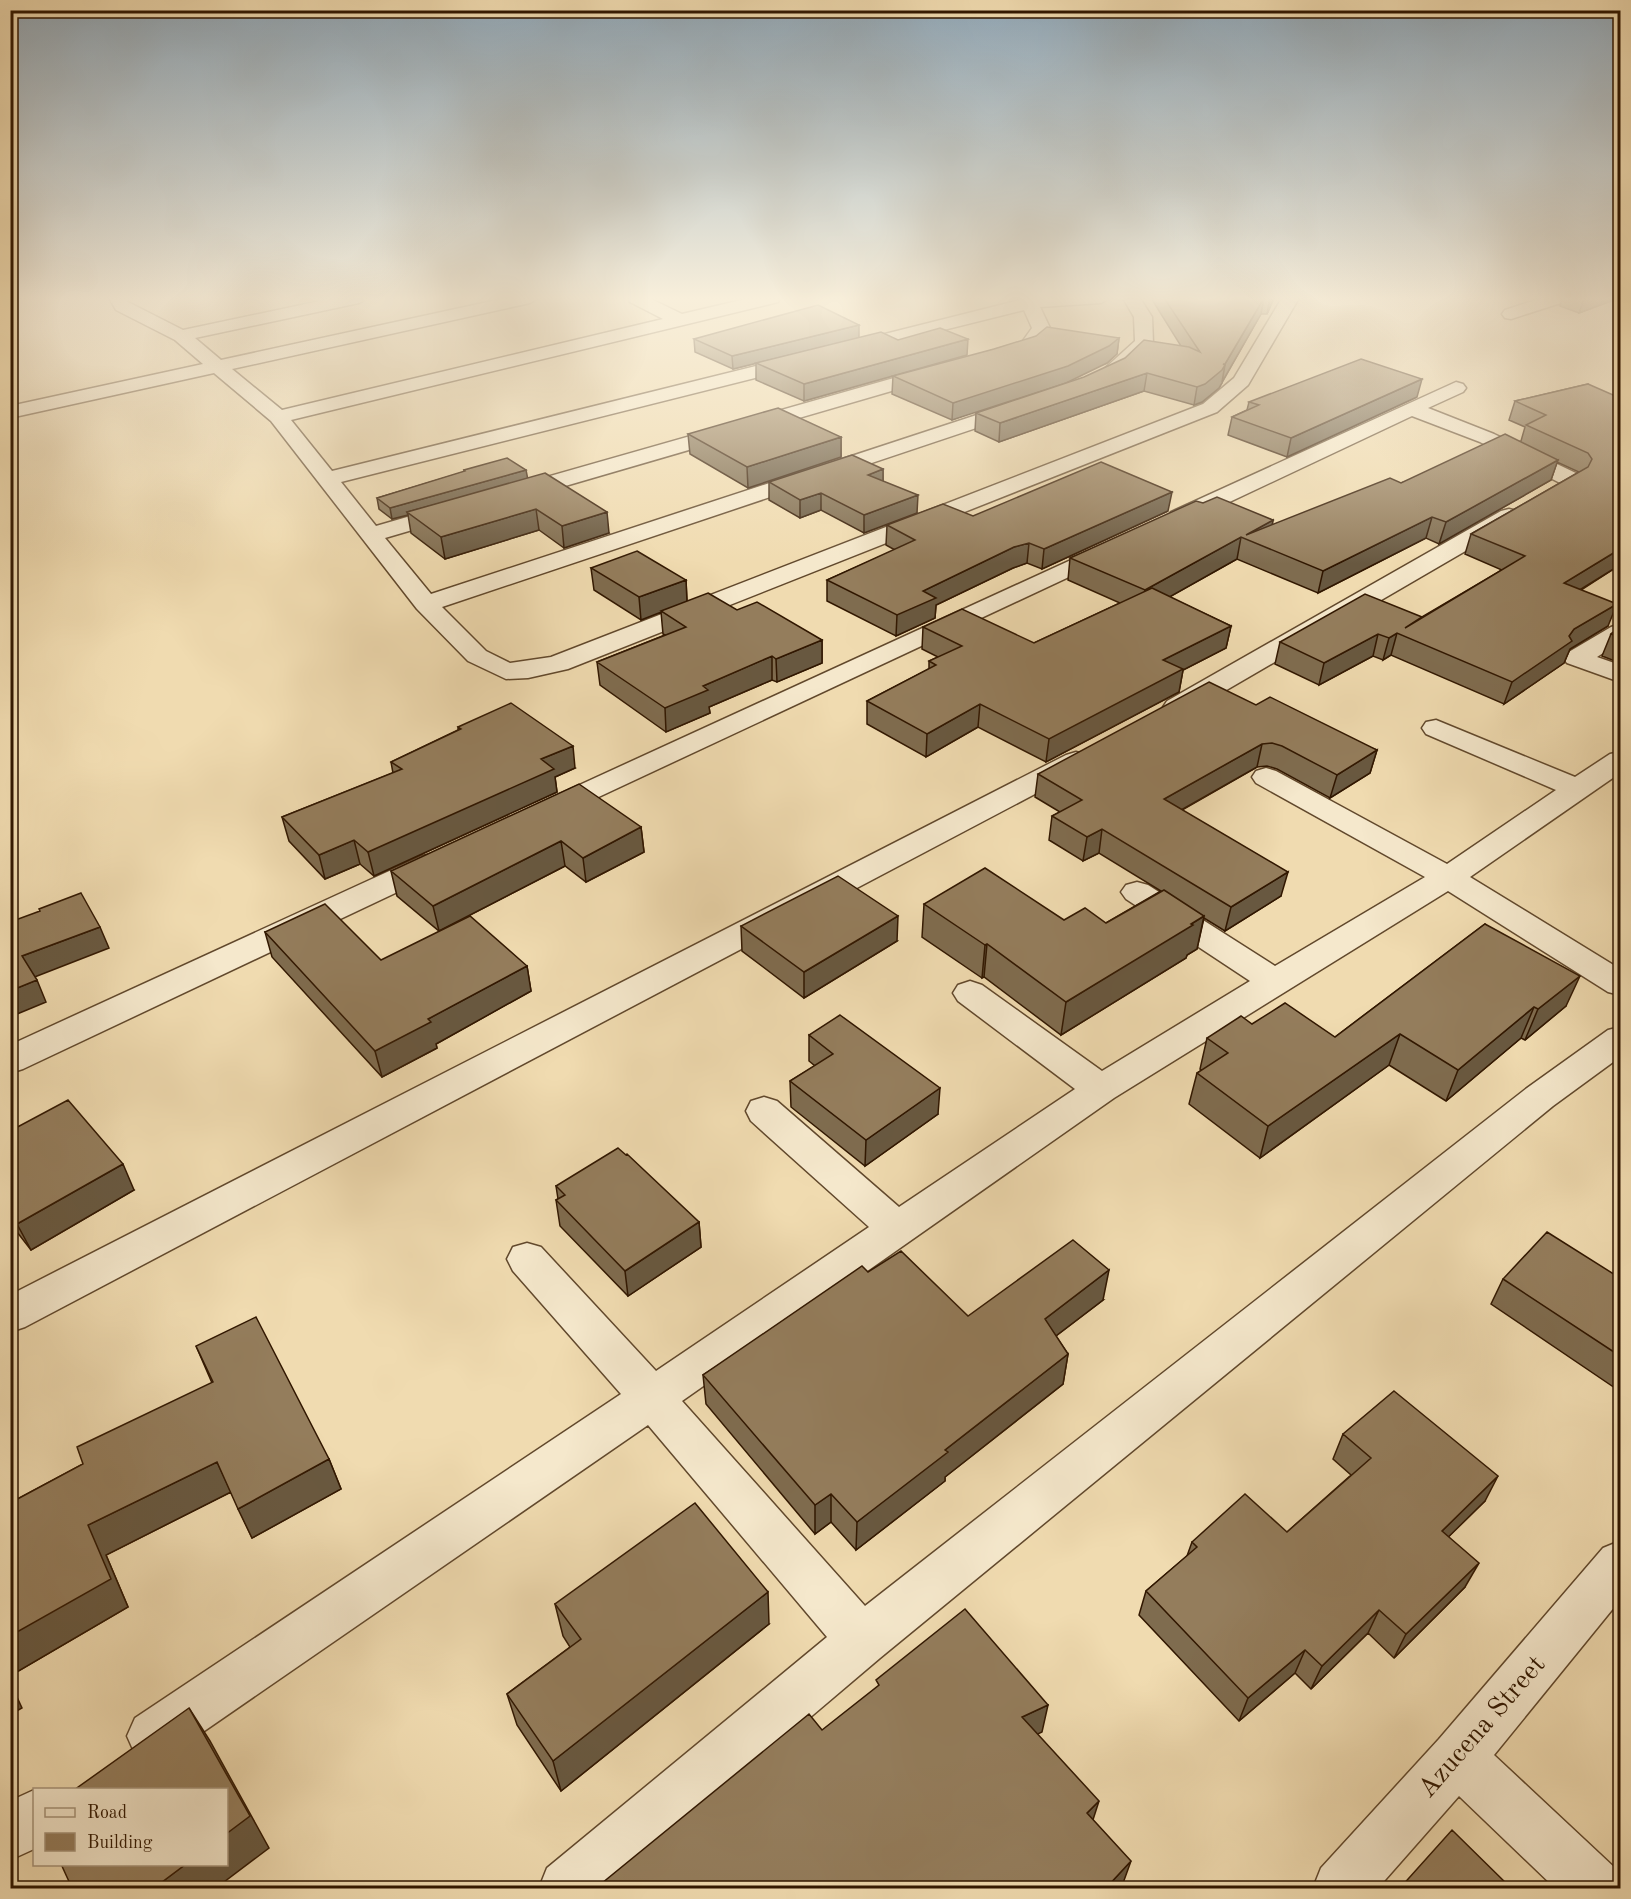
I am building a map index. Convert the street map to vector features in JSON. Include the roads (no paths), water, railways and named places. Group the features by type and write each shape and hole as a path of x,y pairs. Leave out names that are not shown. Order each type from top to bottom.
{"street":[{"path":"10,412 128,387"},
{"path":"243,387 278,417 426,604 477,656 506,671 528,670 560,663 1210,408 1235,387"},
{"path":"278,417 404,387"},
{"path":"327,479 697,387"},
{"path":"495,499 888,387"},
{"path":"521,823 1456,388"},
{"path":"426,604 1040,400"},
{"path":"1151,722 1572,480 1487,438 1412,409"},
{"path":"370,535 472,506"},
{"path":"1620,632 1576,658 1620,674"},
{"path":"1436,728 1578,789"},
{"path":"10,1316 1098,750"},
{"path":"123,1756 652,1398 1101,1089 1448,877 1620,760"},
{"path":"1266,777 1448,877 1620,984"},
{"path":"10,1060 456,853"},
{"path":"1137,892 1275,981"},
{"path":"970,993 1101,1089"},
{"path":"567,1888 862,1640 1540,1097 1620,1039"},
{"path":"764,1111 898,1228"},
{"path":"527,1259 652,1398 862,1640"},
{"name":"Azucena Street","path":"1341,1888 1458,1758 1620,1564"},
{"path":"1458,1758 1595,1888"},
{"path":"10,1833 33,1818"}]}
